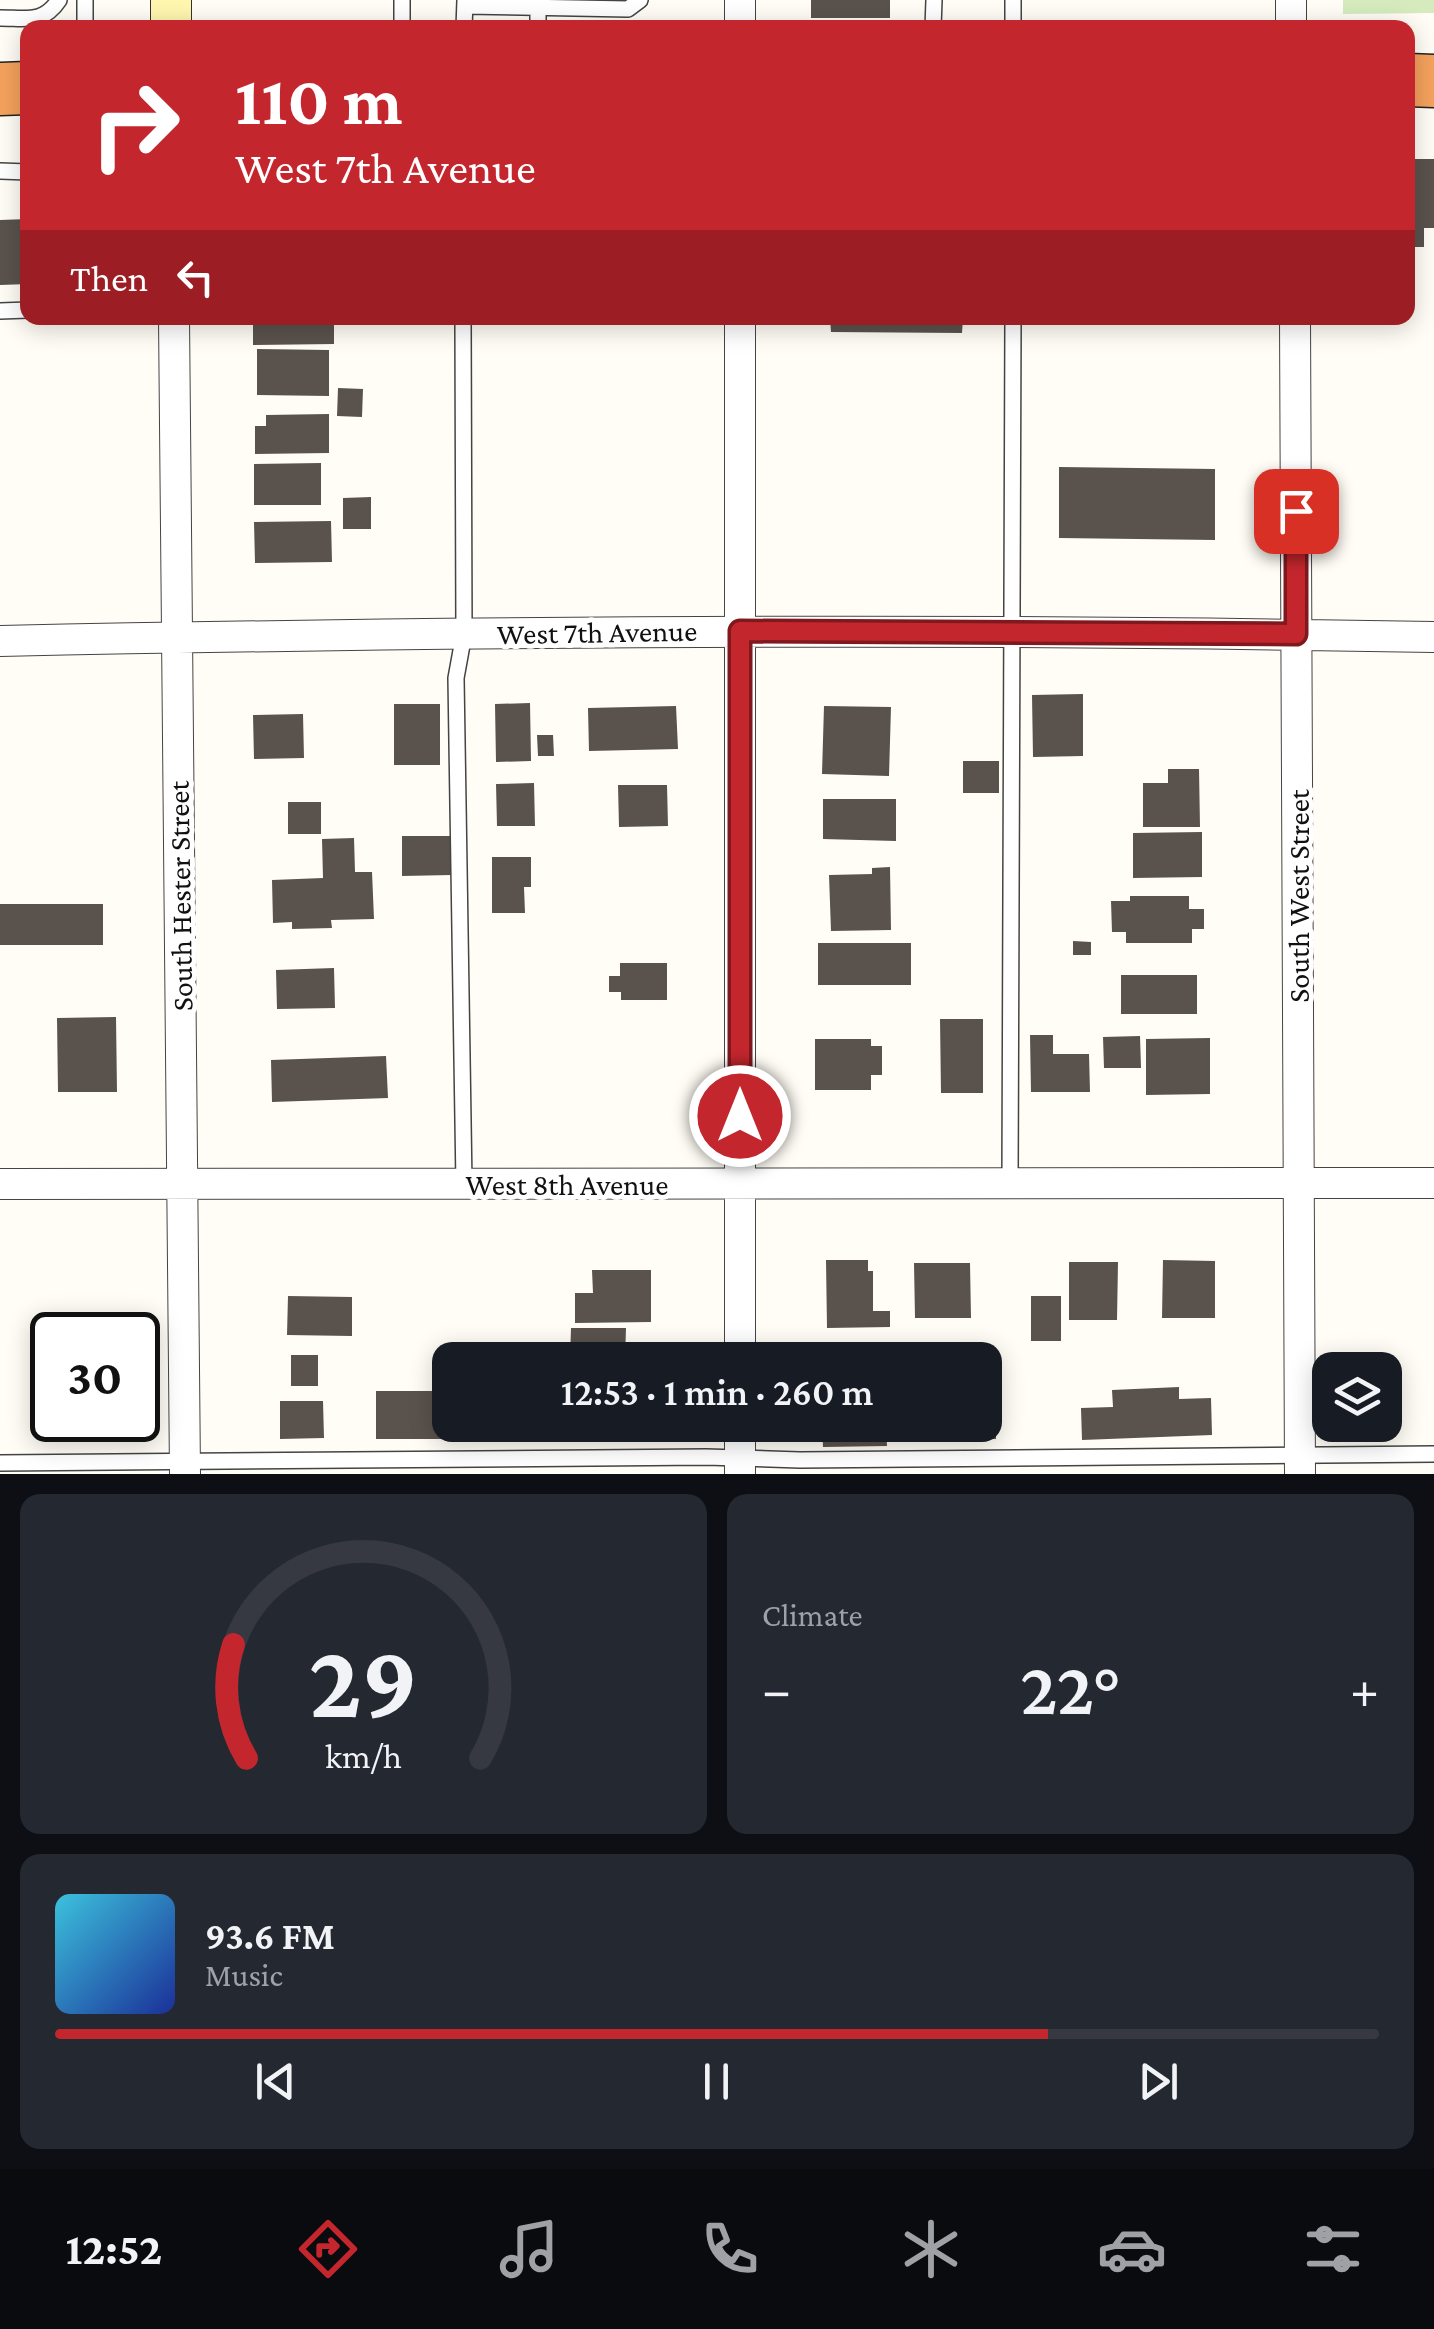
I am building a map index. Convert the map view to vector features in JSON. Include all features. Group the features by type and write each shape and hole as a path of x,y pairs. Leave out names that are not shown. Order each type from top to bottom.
{"street":[{"name":"South Hester Street","path":"174,325 185,1469"},
{"path":"740,325 740,1342"},
{"name":"South West Street","path":"1294,325 1300,1464"},
{"name":"West 7th Avenue","path":"0,641 740,631 1434,636"},
{"name":"West 8th Avenue","path":"0,1184 1434,1183"}],"lane":[{"path":"0,18 38,18 50,14 59,0"},
{"path":"465,3 538,7 634,4"},
{"path":"538,7 538,20"},
{"path":"463,325 464,634 456,678 464,1184"},
{"path":"1010,1183 1012,325"},
{"path":"0,1463 185,1469 740,1466 800,1460 1300,1464 1434,1454"}],"green space":[{"path":"1343,0 1434,0 1434,13 1343,14"}],"building":[{"path":"811,0 890,0 890,18 811,18"},
{"path":"1415,159 1434,159 1434,228 1424,228 1424,247 1415,247"},
{"path":"20,219 20,284 0,285 0,220"},
{"path":"253,325 334,325 334,344 253,345"},
{"path":"830,325 963,325 962,333 831,332"},
{"path":"257,349 329,350 329,396 257,395"},
{"path":"338,388 363,389 362,417 337,416"},
{"path":"329,414 329,453 255,454 255,426 266,426 266,415"},
{"path":"321,463 321,505 254,505 254,464"},
{"path":"1059,467 1215,469 1215,540 1059,538"},
{"path":"371,497 371,529 343,529 343,498"},
{"path":"331,521 332,562 255,563 254,522"},
{"path":"1083,694 1083,756 1033,757 1032,695"},
{"path":"530,703 531,761 496,762 495,704"},
{"path":"394,704 440,704 440,765 394,765"},
{"path":"676,706 678,749 589,751 588,708"},
{"path":"824,706 891,707 889,776 822,774"},
{"path":"303,714 304,758 254,759 253,715"},
{"path":"537,735 553,735 554,756 538,756"},
{"path":"963,761 999,761 999,793 963,793"},
{"path":"1168,769 1199,769 1200,827 1143,827 1143,783 1168,783"},
{"path":"534,783 535,826 497,826 496,784"},
{"path":"618,785 667,785 668,826 619,827"},
{"path":"823,799 896,799 896,841 823,839"},
{"path":"288,802 321,802 321,834 288,834"},
{"path":"1202,832 1202,877 1133,878 1133,833"},
{"path":"402,836 451,836 452,875 402,876"},
{"path":"354,838 355,872 372,872 374,919 331,920 332,928 292,929 292,922 273,923 272,880 323,878 322,839"},
{"path":"492,857 531,857 531,887 524,887 525,913 492,913"},
{"path":"890,867 891,930 831,931 829,875 872,874 872,868"},
{"path":"1130,896 1189,896 1189,909 1204,909 1204,929 1192,929 1192,943 1126,943 1126,932 1112,932 1111,901 1130,901"},
{"path":"0,904 103,904 103,945 0,945"},
{"path":"1073,941 1091,942 1091,955 1073,955"},
{"path":"818,943 911,943 911,985 818,985"},
{"path":"620,963 667,963 667,1000 621,1000 621,992 609,992 609,976 620,976"},
{"path":"334,968 335,1008 277,1009 276,970"},
{"path":"1121,975 1197,975 1197,1014 1121,1014"},
{"path":"116,1017 117,1092 58,1092 57,1018"},
{"path":"940,1019 983,1019 983,1093 941,1093"},
{"path":"1030,1035 1053,1035 1053,1054 1089,1054 1090,1092 1031,1092"},
{"path":"1140,1036 1141,1068 1104,1068 1103,1037"},
{"path":"1210,1038 1210,1094 1146,1095 1146,1039"},
{"path":"815,1039 871,1039 871,1046 882,1046 882,1075 871,1075 871,1090 815,1090"},
{"path":"386,1056 388,1098 272,1102 271,1060"},
{"path":"826,1260 868,1260 868,1271 873,1271 873,1311 890,1311 890,1327 827,1328"},
{"path":"1163,1260 1215,1261 1215,1318 1162,1318"},
{"path":"1069,1262 1118,1262 1117,1320 1069,1320"},
{"path":"914,1263 970,1263 971,1318 915,1318"},
{"path":"592,1270 651,1270 651,1322 575,1323 575,1293 593,1293"},
{"path":"288,1296 352,1297 352,1336 287,1335"},
{"path":"1031,1296 1061,1296 1061,1341 1031,1341"},
{"path":"571,1328 626,1328 626,1342 571,1342"},
{"path":"291,1355 318,1355 318,1386 291,1386"},
{"path":"1179,1387 1179,1399 1211,1398 1212,1435 1082,1440 1081,1408 1113,1407 1112,1390"},
{"path":"376,1391 432,1391 432,1439 376,1439"},
{"path":"280,1401 323,1401 324,1438 280,1439"},
{"path":"823,1442 887,1442 887,1446 823,1447"}],"route":[{"path":"740,1116 740,631 1296,634 1296,511"}]}
